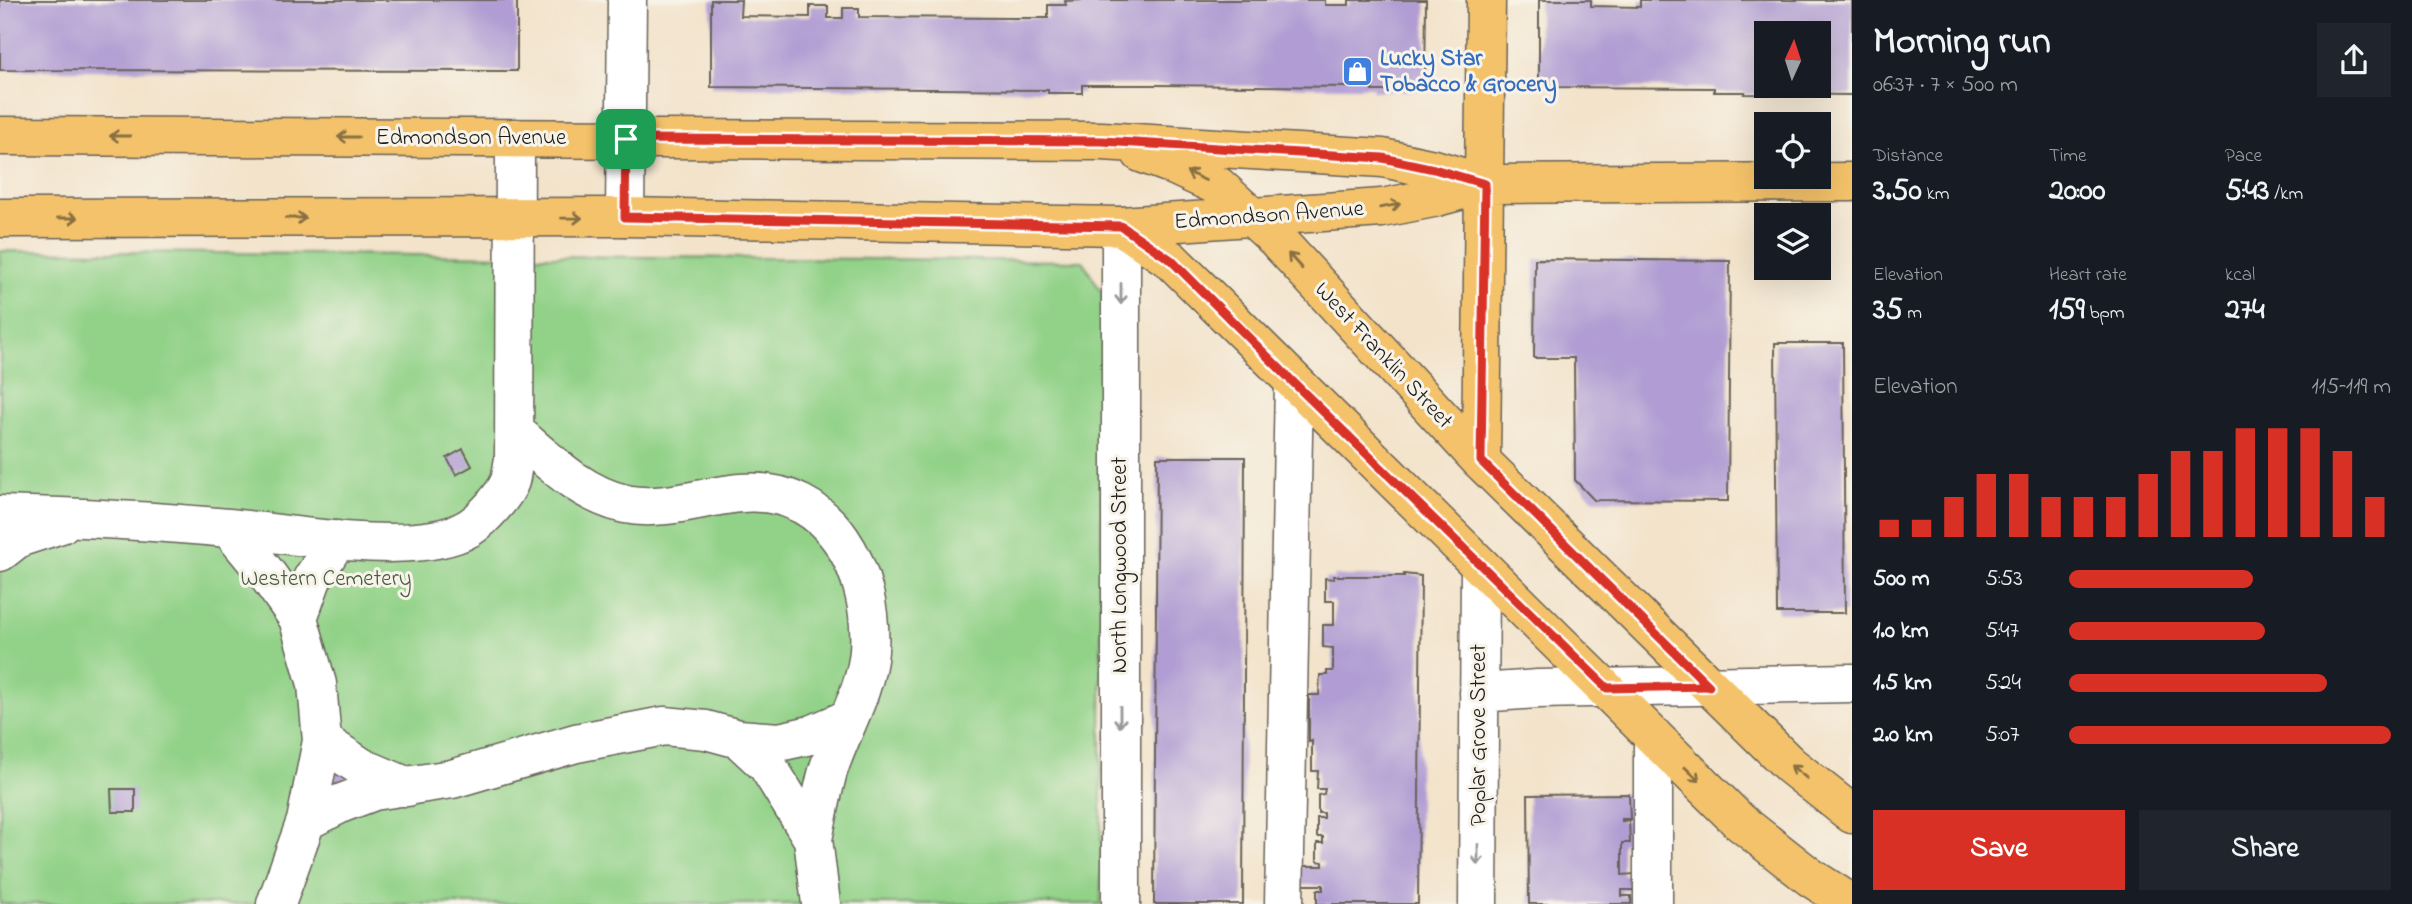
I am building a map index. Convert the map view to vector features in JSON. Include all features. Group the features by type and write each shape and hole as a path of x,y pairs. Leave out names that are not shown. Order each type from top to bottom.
{"main road":[{"path":"1481,461 1486,0"},
{"name":"Edmondson Avenue","path":"0,136 1102,141 1383,158 1485,184"},
{"name":"West Franklin Street","path":"1102,141 1168,163 1218,186 1276,240 1481,461 1790,765 1852,814"},
{"name":"Edmondson Avenue","path":"0,218 625,217 1121,226 1382,208 1485,184 1852,182"},
{"path":"1121,226 1171,260 1740,822 1810,877 1852,904"}],"street":[{"path":"625,217 627,0"},
{"path":"0,514 80,517 399,543 443,538 469,528 490,510 509,483 514,460 515,138"},
{"name":"North Longwood Street","path":"1121,226 1121,904"},
{"path":"1284,904 1294,383"},
{"path":"515,432 566,476 594,493 627,504 669,505 743,493 778,497 812,508 837,533 857,564 868,607 869,653 861,684 828,772 813,839 821,904"},
{"path":"0,552 18,538 80,517"},
{"path":"229,528 298,618 317,684 322,741 306,821 276,904"},
{"path":"298,618 312,579 337,540"},
{"name":"Poplar Grove Street","path":"1478,904 1480,566"},
{"path":"1479,693 1538,688 1852,683"},
{"path":"306,821 374,791 452,779 576,743 639,730 674,727 706,730 739,739 779,741 811,735 848,719"},
{"path":"1653,736 1653,904"},
{"path":"739,739 767,765 813,839"},
{"path":"322,741 361,767 408,787"}],"green space":[{"name":"Western Cemetery","path":"0,251 1083,261 1102,293 1101,904 0,904"}],"building":[{"path":"0,0 514,0 517,2 517,71 0,70"},
{"path":"711,0 741,0 740,16 810,17 810,6 828,6 828,18 843,18 843,8 859,8 859,17 1048,18 1048,5 1066,5 1065,1 1082,0 1325,0 1325,5 1349,5 1349,0 1426,0 1425,91 1372,91 1373,87 1155,85 1082,85 1082,93 1048,93 1048,90 711,87"},
{"path":"1539,0 1591,0 1591,6 1640,7 1640,0 1852,0 1852,95 1831,95 1831,21 1754,21 1754,94 1714,92 1714,88 1539,87"},
{"path":"1535,259 1730,261 1728,501 1594,500 1575,480 1574,358 1534,358"},
{"path":"1775,343 1843,343 1845,613 1777,613"},
{"path":"463,449 472,466 456,475 447,458"},
{"path":"1157,457 1245,457 1243,904 1154,904"},
{"path":"1404,574 1421,576 1418,904 1317,904 1317,890 1323,890 1323,885 1294,885 1294,866 1323,866 1323,862 1317,861 1317,843 1323,843 1323,837 1317,837 1317,818 1324,818 1324,813 1318,813 1318,795 1324,794 1325,789 1317,789 1318,771 1312,771 1309,695 1319,695 1320,675 1333,671 1333,648 1323,647 1323,625 1334,625 1334,601 1325,601 1325,578"},
{"path":"332,772 354,773 353,788 331,787"},
{"path":"111,789 135,789 135,812 112,812"},
{"path":"1629,794 1630,819 1622,821 1629,820 1630,843 1622,843 1622,875 1634,874 1634,890 1622,890 1622,896 1631,896 1631,904 1529,904 1528,795"}],"place":[{"name":"Lucky Star Tobacco & Grocery","path":"1357,72"}],"route":[{"path":"626,139 1102,141 1383,158 1485,184 1481,461 1709,686 1607,688 1171,260 1121,226 625,217 626,139"}]}
